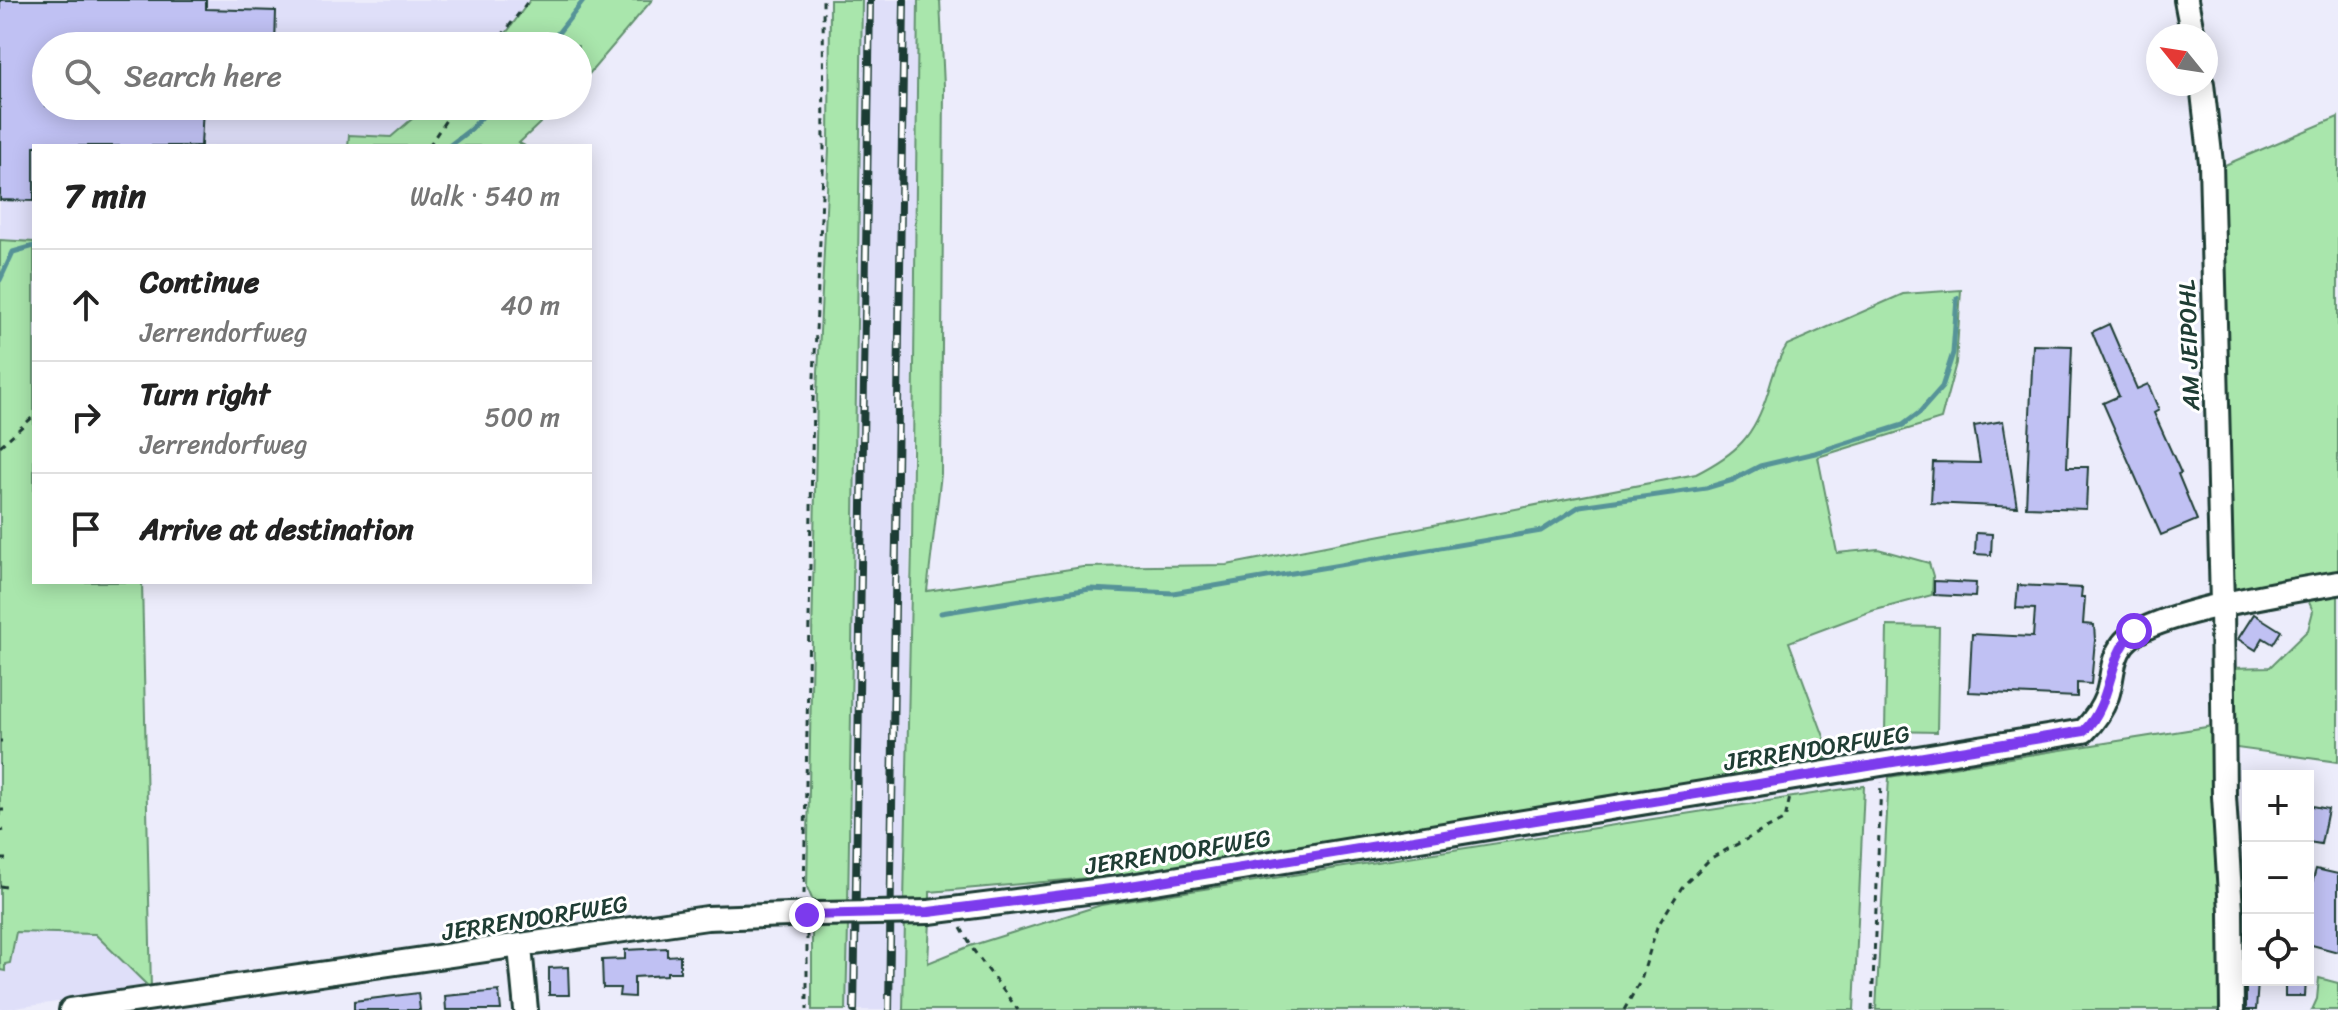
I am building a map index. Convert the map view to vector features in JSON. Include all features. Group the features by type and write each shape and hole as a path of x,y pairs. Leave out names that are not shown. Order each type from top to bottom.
{"street":[{"path":"2186,0 2191,24"},
{"name":"AM JEIPOHL","path":"2203,96 2211,163 2222,604"},
{"name":"JERRENDORFWEG","path":"71,1010 168,1004 707,918 929,912 1118,888 2084,731 2093,722 2107,697 2117,652 2134,631 2222,604 2338,583"},
{"path":"2222,604 2224,796 2231,911 2232,1010"},
{"path":"520,947 526,1010"}],"path":[{"path":"505,32 529,0"},
{"path":"807,1010 813,915 804,871 813,401 824,149 823,0"},
{"path":"430,144 446,120"},
{"path":"0,446 32,418"},
{"path":"1872,1010 1883,763"},
{"path":"1624,1010 1641,980 1657,927 1682,887 1711,858 1785,819 1789,802 1788,779"},
{"path":"0,859 7,859"},
{"path":"0,886 6,887"},
{"path":"956,910 970,946 1018,1010"}],"shaded area":[{"path":"0,0 530,0 507,32 32,32 32,120 411,120 391,137 349,135 348,144 32,144 32,242 0,240"},
{"path":"862,0 918,0 903,1010 846,1010"},
{"path":"15,932 96,934 151,989 0,1010 0,970 5,971 5,964 10,963"}],"green space":[{"path":"530,0 652,0 592,71 592,32 507,32"},
{"path":"830,0 862,0 848,906 815,906 807,887 817,393 829,149"},
{"path":"918,0 940,0 944,87 941,474 927,591 1083,567 1227,565 1696,474 1723,459 1750,432 1763,408 1787,345 1903,294 1961,290 1956,363 1941,419 1818,457 1837,553 1878,549 1929,563 1933,576 1932,595 1872,611 1789,642 1830,753 1819,765 1821,768 1111,876 930,892 930,903 904,903 912,546"},
{"path":"2338,117 2338,575 2230,594 2218,168"},
{"path":"411,120 543,120 521,144 348,144 349,135 391,137"},
{"path":"0,240 32,242 32,584 142,584 151,989 95,934 16,932 10,963 5,964 5,971 0,970"},
{"path":"2338,594 2338,762 2229,747 2230,668 2270,667 2308,630 2313,611 2308,600"},
{"path":"1887,626 1939,627 1937,732 1885,731"},
{"path":"2213,726 2225,1010 1876,1010 1889,777"},
{"path":"1864,786 1854,1010 903,1010 905,922 930,920 928,963 970,946 1101,905"},
{"path":"848,925 846,1010 812,1010 812,926"},
{"path":"2319,978 2338,983 2338,1010 2312,1010 2317,999"}],"building":[{"path":"0,0 206,0 206,9 276,11 275,32 32,32 32,120 202,120 201,144 32,144 32,201 0,200"},
{"path":"2109,324 2137,389 2148,384 2159,410 2154,413 2181,473 2178,474 2197,520 2161,535 2103,403 2119,396 2092,332"},
{"path":"2033,345 2072,346 2067,467 2088,467 2086,509 2026,507"},
{"path":"2003,421 2017,507 1931,503 1933,462 1980,463 1974,426"},
{"path":"1976,533 1992,534 1991,555 1975,554"},
{"path":"1934,581 1976,583 1975,597 1934,595"},
{"path":"2018,585 2082,588 2081,597 2085,597 2083,624 2094,625 2095,640 2091,684 2077,683 2077,697 1969,692 1972,634 2033,637 2035,609 2016,608"},
{"path":"2254,614 2281,631 2273,644 2263,638 2256,650 2238,639"},
{"path":"2314,806 2328,809 2321,844 2314,843"},
{"path":"2316,869 2338,874 2338,952 2314,946"},
{"path":"667,948 667,956 680,955 680,972 634,977 634,997 619,996 620,988 603,988 602,960 625,959 625,950"},
{"path":"568,967 569,995 549,995 549,968"},
{"path":"2246,986 2258,986 2256,1010 2246,1010"},
{"path":"2285,986 2306,986 2305,996 2285,996"},
{"path":"499,991 501,1010 446,1010 445,996"},
{"path":"418,993 420,1010 354,1010 354,1001"}],"waterway":[{"path":"559,32 584,0"},
{"path":"452,144 479,120"},
{"path":"0,280 13,252 32,247"},
{"path":"941,613 1090,589 1173,593 1541,531 1580,506 1706,488 1733,480 1760,466 1815,453 1903,425 1919,413 1942,387 1953,353 1957,298"}],"railway":[{"path":"854,1010 870,0"},
{"path":"889,1010 904,0"}],"route":[{"path":"807,915 929,912 1118,888 2084,731 2093,722 2107,697 2117,652 2134,631"}]}
